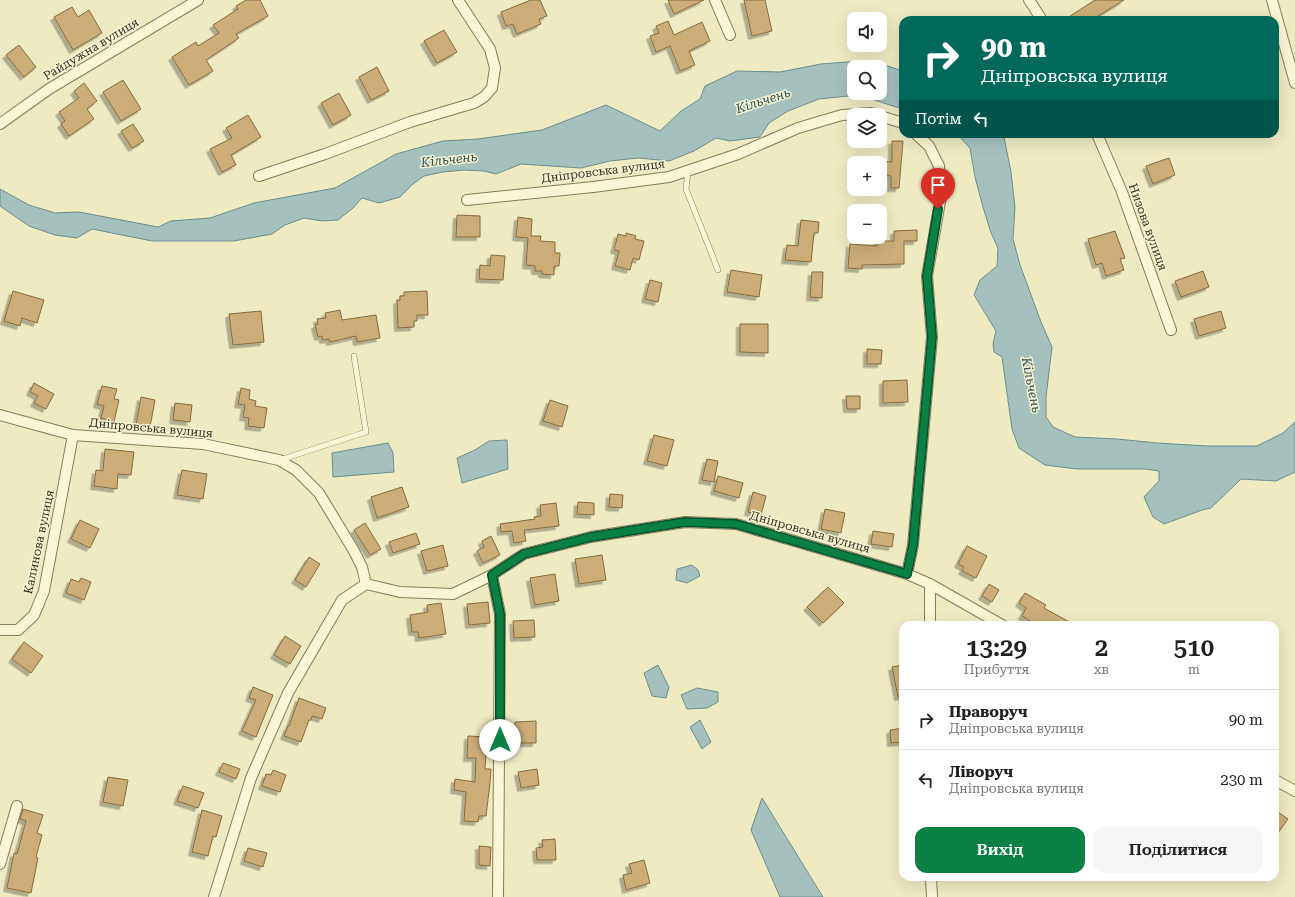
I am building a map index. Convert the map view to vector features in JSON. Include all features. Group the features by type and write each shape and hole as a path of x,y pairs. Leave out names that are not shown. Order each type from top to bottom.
{"street":[{"name":"Райдужна вулиця","path":"0,124 49,89 198,0"},
{"path":"259,176 325,154 410,122 474,103 484,97 492,88 495,68 490,49 458,0"},
{"path":"715,0 730,35"},
{"path":"1029,0 1039,16"},
{"path":"1272,0 1276,16"},
{"path":"1279,25 1295,83"},
{"name":"Дніпровська вулиця","path":"467,200 593,187 669,177 738,154 798,128 847,115"},
{"path":"887,118 899,122"},
{"path":"907,574 913,545 932,337 927,276 931,246 941,196 939,166 929,146 920,138"},
{"name":"Низова вулиця","path":"1099,138 1122,192 1171,330"},
{"name":"Дніпровська вулиця","path":"0,415 73,435 203,444 279,460 296,470 319,493 354,551 362,567 366,584 400,592 453,594 492,575 524,554 591,537 685,522 736,524 907,574 930,584 995,621"},
{"name":"Калинова вулиця","path":"0,630 18,630 34,614 44,591 73,435"},
{"path":"492,575 500,614 498,897"},
{"path":"214,897 251,778 288,693 342,600 366,584"},
{"path":"930,584 930,621"},
{"path":"1279,782 1295,791"},
{"path":"0,864 17,806"},
{"path":"932,881 932,897"}],"lane":[{"path":"688,170 686,189 718,270"},
{"path":"279,460 366,432 354,356"}],"water":[{"name":"Кільчень","path":"847,62 847,96 819,99 788,111 769,123 760,137 730,141 716,138 694,151 669,161 638,158 610,161 581,168 521,164 496,174 484,171 464,170 443,172 424,176 413,184 400,197 379,203 362,198 353,208 338,220 322,221 304,218 285,225 272,234 234,241 152,241 92,229 77,238 55,235 29,226 0,206 0,189 29,205 55,213 79,212 158,227 171,221 210,218 254,203 335,188 396,154 443,141 478,139 542,130 606,105 660,131 681,111 700,99 705,86 737,71 780,72 821,64"},
{"path":"887,66 899,70 899,107 874,100 887,100"},
{"name":"Кільчень","path":"961,138 1004,138 1011,172 1015,207 1013,239 1020,265 1052,347 1046,397 1046,417 1053,427 1075,437 1207,446 1257,446 1283,433 1295,422 1295,472 1276,481 1241,479 1211,508 1164,524 1153,517 1144,497 1159,481 1159,471 1145,469 1077,469 1045,465 1019,448 1012,429 1002,357 994,352 993,344 996,331 974,295 980,280 997,266 998,248 991,233 983,207 975,177 970,148"},
{"path":"507,440 508,469 462,483 457,458 475,450 489,441"},
{"path":"388,443 393,453 394,472 333,477 332,453"},
{"path":"692,565 698,570 700,576 687,583 676,580 677,569"},
{"path":"658,665 669,687 666,698 652,696 644,673"},
{"path":"697,688 718,692 718,702 707,708 687,709 681,695"},
{"path":"700,720 711,742 702,749 690,727"},
{"path":"762,798 823,897 780,897 751,830"}],"building":[{"path":"246,0 260,0 268,16 236,34 239,38 206,60 213,71 189,85 172,57 196,42 198,46 219,33 213,25 238,9 236,6"},
{"path":"531,0 540,0 547,16 539,19 541,24 517,34 513,24 506,26 501,12"},
{"path":"668,0 704,0 674,14"},
{"path":"744,0 765,0 772,31 752,36"},
{"path":"1095,0 1124,0 1098,16 1070,16"},
{"path":"72,7 78,17 89,10 102,33 73,50 54,17"},
{"path":"668,21 674,35 702,22 710,41 689,51 695,65 680,71 670,46 656,52 650,36 659,33 656,26"},
{"path":"444,30 457,52 437,63 424,41"},
{"path":"19,45 36,67 24,77 6,55"},
{"path":"377,67 389,91 371,100 359,77"},
{"path":"123,80 141,109 121,121 103,92"},
{"path":"84,83 97,101 87,109 94,119 69,136 61,124 65,121 59,112 79,98 74,91"},
{"path":"339,93 351,115 333,125 321,103"},
{"path":"248,115 261,137 231,155 236,165 222,172 210,149 232,138 226,128"},
{"path":"133,124 144,141 132,148 121,131"},
{"path":"892,141 903,141 899,188 891,188 891,176 887,176 887,162 892,162"},
{"path":"1169,158 1175,175 1153,184 1146,166"},
{"path":"457,215 480,216 480,237 456,237"},
{"path":"518,217 532,219 531,236 541,236 540,241 555,242 555,253 560,253 559,266 554,266 554,275 542,274 542,271 535,271 535,266 526,265 528,238 516,237"},
{"path":"801,220 819,222 818,233 814,233 811,262 785,260 787,245 798,246"},
{"path":"917,230 917,241 904,241 904,264 862,265 862,269 848,268 850,244 877,246 877,244 887,244 887,241 894,241 894,231"},
{"path":"1115,231 1125,258 1120,259 1124,270 1106,276 1102,263 1096,265 1088,239"},
{"path":"626,233 636,236 635,239 644,241 639,260 633,258 630,270 615,266 619,251 614,250 618,234 626,236"},
{"path":"491,255 505,256 503,280 479,279 480,265 490,266"},
{"path":"731,270 762,275 759,297 727,292"},
{"path":"1203,271 1209,287 1181,297 1175,281"},
{"path":"812,272 823,272 822,298 810,297"},
{"path":"650,280 662,283 658,302 645,299"},
{"path":"13,291 44,300 37,323 22,318 20,326 4,321"},
{"path":"427,291 428,315 417,315 417,321 414,321 414,327 398,328 397,301 400,300 400,296 404,296 404,292"},
{"path":"340,310 342,320 376,315 380,338 357,342 356,336 330,342 329,339 323,340 322,336 318,337 315,325 318,324 317,319 326,318 325,313"},
{"path":"261,311 264,342 233,345 229,314"},
{"path":"1221,311 1226,328 1199,336 1194,319"},
{"path":"740,324 768,324 768,353 740,352"},
{"path":"867,349 882,350 881,364 867,364"},
{"path":"907,380 908,402 883,403 883,381"},
{"path":"34,383 54,394 46,409 34,403 38,396 30,392"},
{"path":"102,386 117,389 114,399 119,400 114,422 101,418 104,406 97,404"},
{"path":"241,388 250,390 249,399 256,401 255,406 267,408 264,428 248,426 249,418 243,417 245,405 238,404"},
{"path":"846,396 860,396 860,409 847,409"},
{"path":"141,397 155,400 150,427 136,425"},
{"path":"550,400 568,406 562,427 543,421"},
{"path":"175,403 192,405 190,422 173,420"},
{"path":"654,435 674,440 667,466 647,461"},
{"path":"105,449 134,452 131,475 118,474 117,489 94,486 96,470 103,471"},
{"path":"707,459 718,461 714,482 702,480"},
{"path":"182,470 207,474 203,499 177,495"},
{"path":"718,476 743,483 739,498 714,491"},
{"path":"402,487 409,507 377,518 371,497"},
{"path":"753,492 766,496 761,515 748,512"},
{"path":"610,494 623,495 622,508 609,507"},
{"path":"578,502 594,503 594,515 577,514"},
{"path":"556,503 559,526 524,530 526,541 514,543 512,531 501,532 500,524 535,519 534,517 541,516 540,505"},
{"path":"825,509 845,513 841,533 821,529"},
{"path":"80,520 99,529 90,548 71,539"},
{"path":"365,523 381,549 370,555 354,530"},
{"path":"873,531 894,534 892,547 871,544"},
{"path":"416,533 420,544 393,553 389,542"},
{"path":"491,536 500,555 483,563 477,551 484,547 482,541"},
{"path":"443,545 448,566 427,571 421,551"},
{"path":"967,546 987,556 976,578 962,571 964,567 958,564"},
{"path":"602,555 606,580 579,584 575,559"},
{"path":"309,557 320,564 306,587 295,580"},
{"path":"555,574 559,601 535,605 530,578"},
{"path":"81,578 91,582 84,600 66,593 71,579 79,582"},
{"path":"989,584 999,590 992,602 982,596"},
{"path":"828,587 844,603 823,623 807,607"},
{"path":"1025,593 1046,605 1044,608 1068,621 1030,621 1022,616 1026,608 1019,603"},
{"path":"488,602 490,623 469,625 467,604"},
{"path":"441,603 446,634 419,638 418,632 412,632 410,615 428,612 427,605"},
{"path":"534,620 535,637 514,638 513,621"},
{"path":"285,636 301,646 290,664 274,655"},
{"path":"24,642 43,656 31,673 12,659"},
{"path":"899,666 899,697 898,697 892,667"},
{"path":"253,687 273,695 256,737 242,731 256,700 249,698"},
{"path":"299,698 326,708 322,719 312,716 311,720 309,720 301,742 284,736"},
{"path":"536,721 536,743 516,743 515,722"},
{"path":"899,729 899,742 891,743 890,730"},
{"path":"468,736 487,737 485,769 491,769 486,816 479,816 478,822 464,821 466,792 454,790 455,779 475,782 476,758 467,758"},
{"path":"223,763 240,769 236,779 219,772"},
{"path":"537,769 539,785 521,788 518,772"},
{"path":"273,770 286,775 280,792 262,786 266,774 271,775"},
{"path":"108,777 128,780 123,806 103,802"},
{"path":"183,786 204,793 198,808 177,801"},
{"path":"23,809 43,815 37,833 42,835 36,857 38,858 31,893 7,888 14,853 17,854 26,821 20,819"},
{"path":"202,810 222,816 216,837 213,836 208,856 192,852"},
{"path":"1279,813 1288,819 1279,831"},
{"path":"555,839 556,860 537,860 536,848 543,847 542,840"},
{"path":"479,846 491,847 490,866 479,865"},
{"path":"248,848 267,853 263,867 244,861"},
{"path":"644,860 650,883 626,890 623,875 632,873 629,864"}],"route":[{"path":"500,740 500,614 492,575 524,554 591,537 635,529 685,522 736,524 907,574 913,545 932,337 927,276 938,209"}]}
